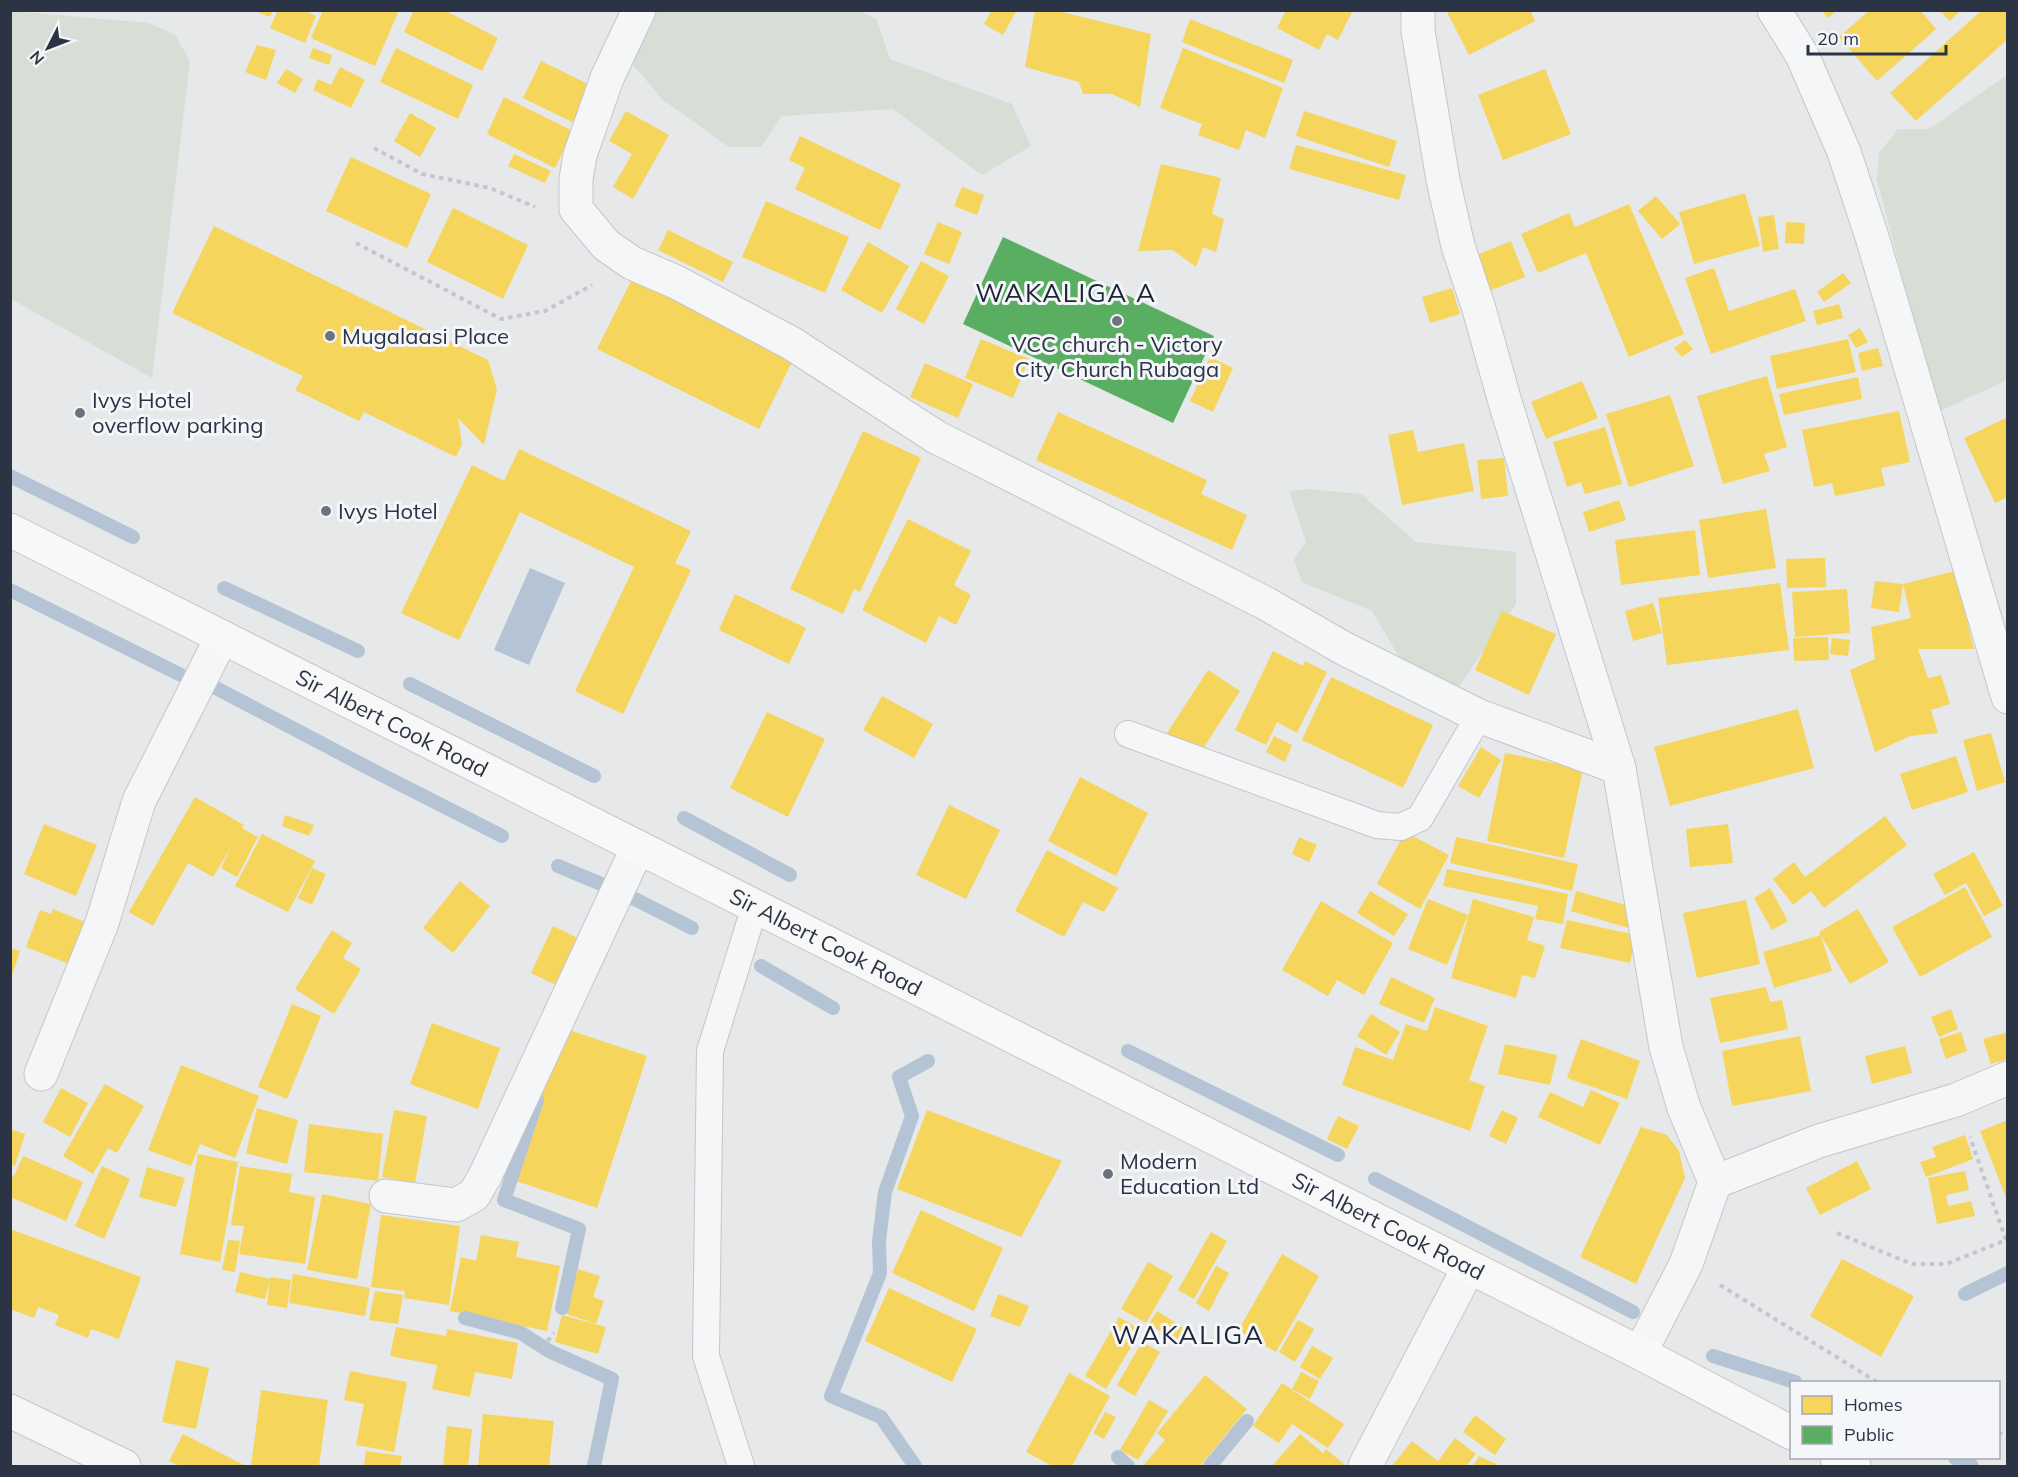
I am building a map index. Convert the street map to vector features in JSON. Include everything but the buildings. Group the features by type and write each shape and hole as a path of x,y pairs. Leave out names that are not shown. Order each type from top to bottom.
{"main road":[{"name":"Sir Albert Cook Road","path":"10,530 1640,1353 1790,1432"}],"street":[{"path":"639,10 608,78 580,154 576,179 576,209 606,245 632,262 676,282 791,344 936,437 1265,603 1353,653 1479,716 1619,768"},
{"path":"1418,10 1418,31 1443,180 1458,246 1619,768 1666,1047 1683,1108 1714,1182 1686,1263 1640,1353"},
{"path":"1774,10 1802,55 1844,152 1872,237 2007,697"},
{"path":"41,1074 102,923 139,801 222,637"},
{"path":"386,1196 456,1205 474,1195 485,1176 638,847"},
{"path":"1714,1182 1819,1141 1956,1100 2007,1078"},
{"path":"1365,1467 1469,1267"},
{"path":"10,1410 124,1467"}],"lane":[{"path":"1128,734 1377,825 1401,827 1420,818 1479,716"},
{"path":"741,1467 706,1356 710,1051 755,906"}],"path":[{"path":"374,148 422,174 490,188 544,211 576,209"},
{"path":"356,243 501,319 545,311 632,262"},
{"path":"1837,1233 1912,1264 1946,1264 2006,1240 1956,1100"},
{"path":"1686,1263 1874,1381"},
{"path":"542,1348 554,1333"}],"shaded area":[{"path":"11,11 149,23 175,35 190,61 152,378 11,299"},
{"path":"622,11 861,11 877,20 890,59 1012,104 1031,146 982,175 893,109 782,116 761,147 729,147 663,100 616,45"},
{"path":"2007,75 2007,380 1938,412 1877,180 1879,153 1898,129 1929,129"},
{"path":"1308,489 1361,494 1416,542 1516,552 1516,604 1459,686 1408,672 1372,611 1302,582 1294,560 1306,542 1289,491"}],"water":[{"path":"530,568 565,583 529,665 494,650"}],"waterway":[{"path":"10,476 133,537"},
{"path":"224,588 358,651"},
{"path":"10,590 181,675"},
{"path":"410,684 594,776"},
{"path":"216,688 502,836"},
{"path":"684,818 790,875"},
{"path":"558,866 623,893 692,928"},
{"path":"761,966 833,1008"},
{"path":"1128,1051 1338,1155"},
{"path":"915,1466 881,1417 831,1396 880,1273 879,1241 885,1192 912,1116 899,1077 928,1061"},
{"path":"537,1100 504,1200 579,1229 562,1308"},
{"path":"1375,1179 1633,1312"},
{"path":"1965,1294 2008,1273"},
{"path":"465,1318 521,1333 549,1351 612,1379 594,1466"},
{"path":"1713,1356 1792,1381"},
{"path":"1210,1466 1247,1421"},
{"path":"1118,1457 1128,1466"},
{"path":"1957,1459 1972,1466"}],"place":[{"name":"VCC church - Victory City Church Rubaga","path":"1117,321"},
{"name":"Mugalaasi Place","path":"330,336"},
{"name":"Ivys Hotel overflow parking","path":"80,413"},
{"name":"Ivys Hotel","path":"326,511"},
{"name":"Modern Education Ltd","path":"1108,1174"}],"district":[{"name":"WAKALIGA A","path":"1066,293"},
{"name":"WAKALIGA","path":"1188,1335"}]}
